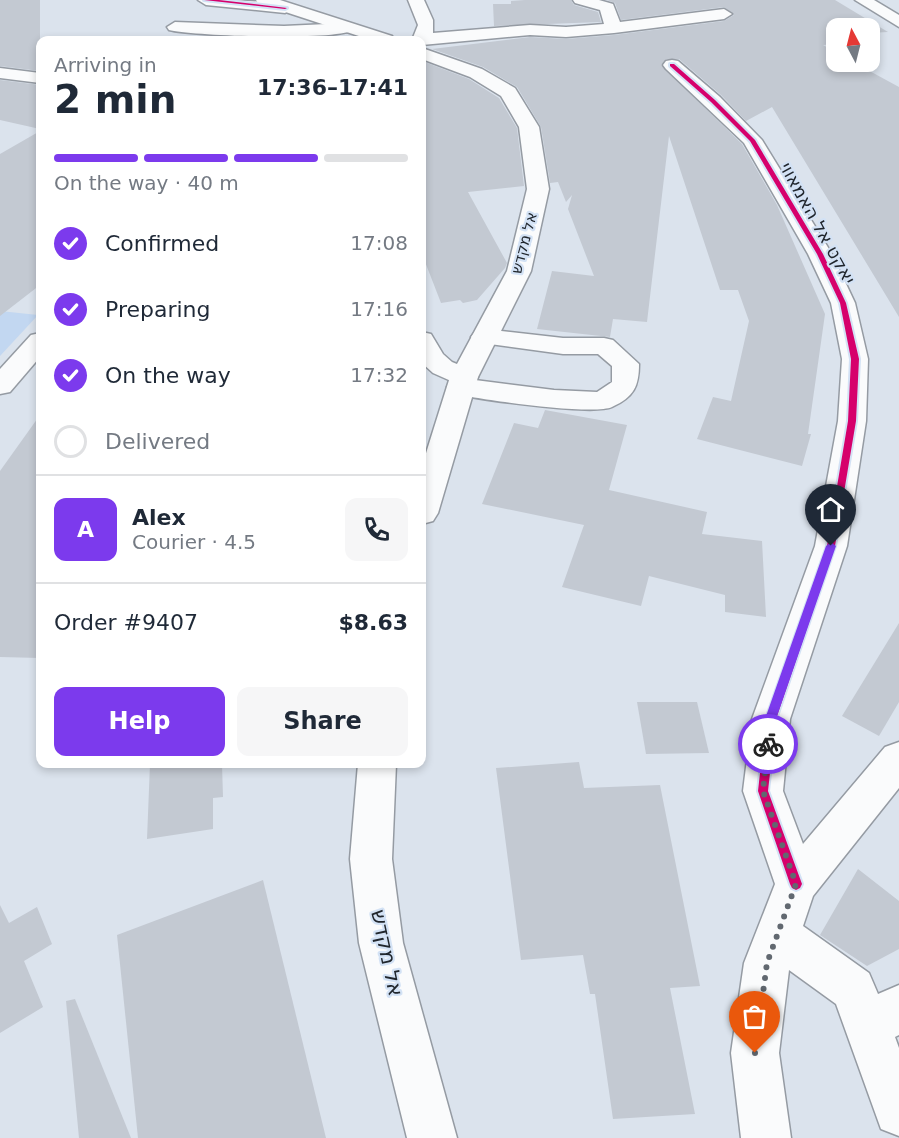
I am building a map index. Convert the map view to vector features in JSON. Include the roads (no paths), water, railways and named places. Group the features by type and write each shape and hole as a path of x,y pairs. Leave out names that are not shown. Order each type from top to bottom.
{"street":[{"path":"206,0 285,8"},
{"path":"264,0 374,36"},
{"path":"396,0 417,3 426,20 423,36"},
{"path":"581,0 607,7 614,28"},
{"path":"863,0 899,22"},
{"path":"426,43 530,30 566,32 614,28 724,14"},
{"path":"175,27 263,33 299,33 349,28"},
{"name":"אל מקדש","path":"426,47 508,92 529,127 536,162 538,189 519,271 462,382 426,500"},
{"name":"יאקט אל האמאווי","path":"672,65 713,100 752,140 820,254 843,303 855,359 852,421 831,546 771,719 763,791 796,884"},
{"path":"0,73 36,78"},
{"path":"426,350 441,368 462,382 554,399 603,400 625,385 626,364 604,346 563,346 484,338"},
{"path":"0,386 36,346"},
{"path":"766,1138 755,1053 767,963 796,884 899,759"},
{"name":"אל מקדש","path":"377,768 371,859 381,943 432,1138"},
{"path":"778,935 853,989 883,1018 899,1111"}]}
